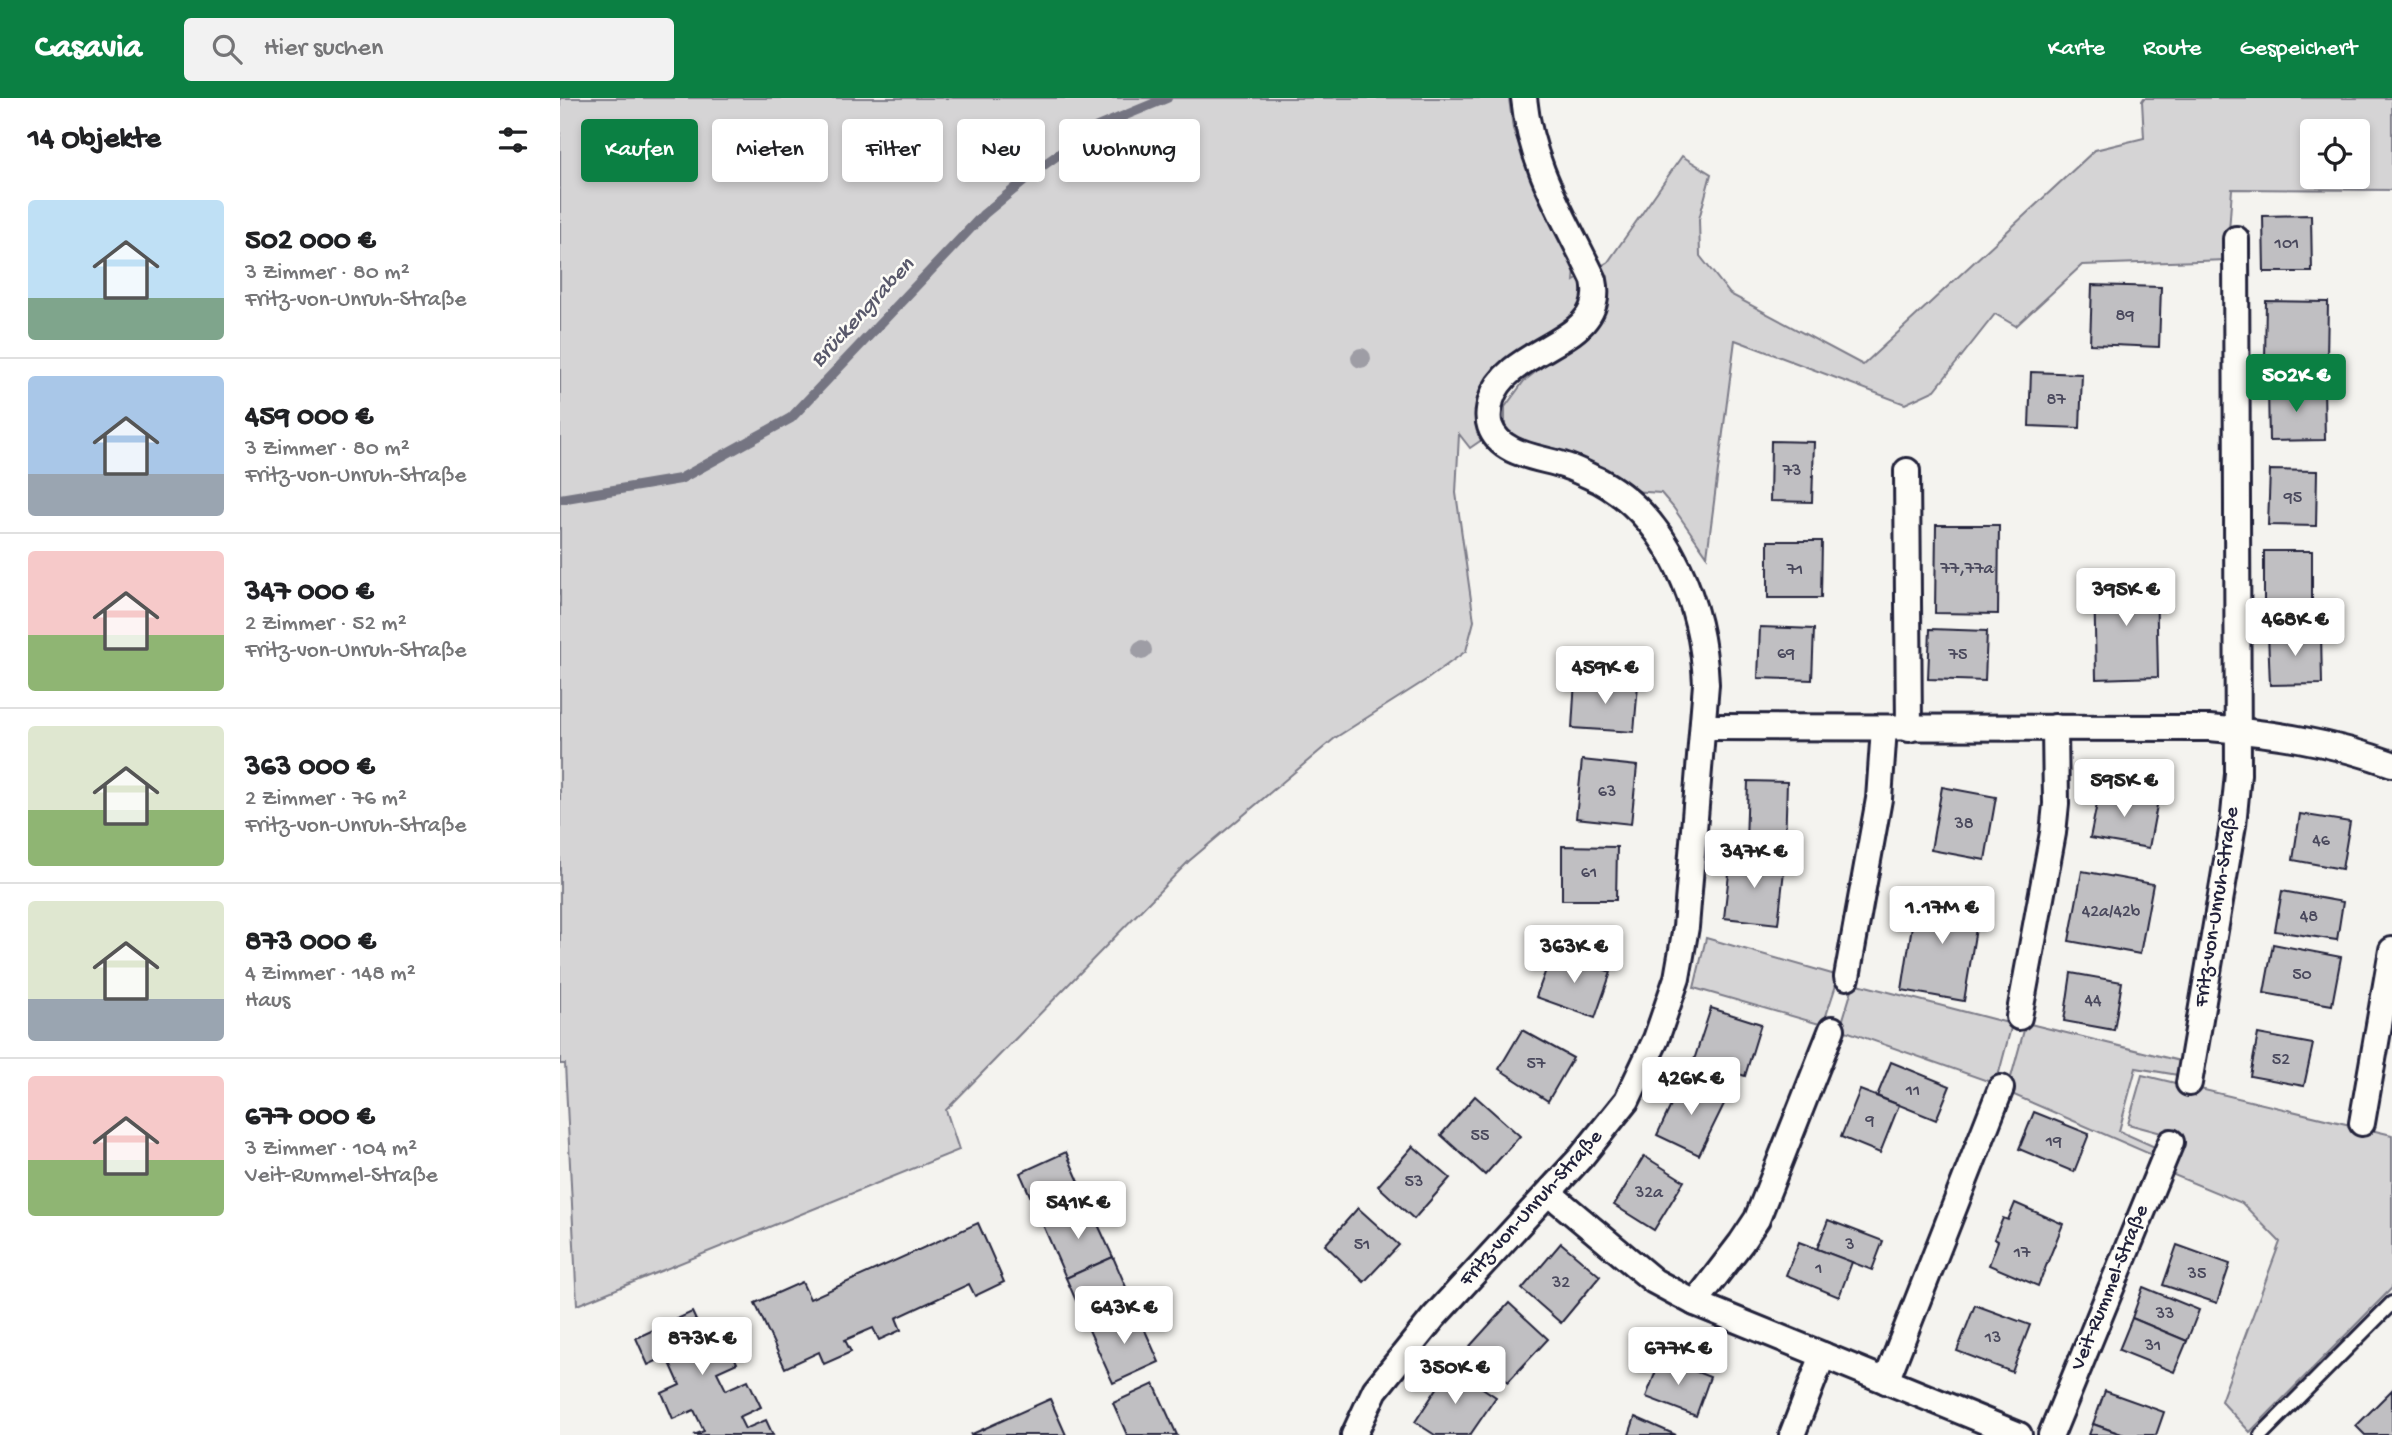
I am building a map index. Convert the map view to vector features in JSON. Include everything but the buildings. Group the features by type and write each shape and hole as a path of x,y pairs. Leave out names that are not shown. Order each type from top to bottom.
{"street":[{"name":"Fritz-von-Unruh-Straße","path":"1354,1435 1375,1391 1433,1318 1549,1193 1627,1100 1656,1039 1677,978 1686,927 1704,727 1704,654 1699,623 1688,591 1674,560 1642,513 1614,490 1568,467 1515,451 1495,436 1489,424 1489,410 1500,381 1527,359 1580,327 1588,318 1597,292 1594,280 1539,169 1526,124 1524,98"},
{"name":"Fritz-von-Unruh-Straße","path":"2189,1083 2233,825 2238,774 2236,239"},
{"path":"1907,471 1909,729"},
{"path":"1704,727 2238,730 2319,742 2392,764"},
{"path":"2019,1017 2053,833 2056,804 2055,727"},
{"path":"1847,977 1879,799 1884,728"},
{"path":"2362,1123 2392,950"},
{"path":"1695,1303 1757,1219 1832,1029"},
{"path":"1886,1381 2001,1087"},
{"name":"Veit-Rummel-Straße","path":"2051,1435 2171,1142"},
{"path":"1549,1193 1654,1281 1695,1303 2019,1435"},
{"path":"1792,1435 1823,1355"}],"lane":[{"path":"2261,1435 2392,1303"}],"shaded area":[{"path":"560,98 1509,98 1513,129 1552,225 1575,270 1574,281 1608,262 1682,156 1711,174 1699,219 1700,256 1730,294 1863,365 2095,150 2144,138 2144,98 2392,98 2392,190 2232,189 2227,260 2082,265 2016,326 1995,314 1935,390 1905,404 1735,340 1707,556 1661,493 1631,491 1569,453 1525,441 1505,431 1505,407 1524,381 1551,360 1534,347 1483,439 1470,448 1459,434 1456,493 1474,621 1466,651 1335,738 1189,861 946,1110 959,1150 577,1305 565,1064 560,1064"},
{"path":"1706,938 1839,976 1823,1025 1694,988"},
{"path":"1854,983 2012,1024 1996,1084 1840,1029"},
{"path":"2026,1023 2180,1061 2178,1075 2136,1068 2119,1131 2155,1147 2152,1155 2007,1092"},
{"path":"2142,1075 2392,1135 2392,1288 2250,1432 2221,1401 2280,1242 2242,1203 2169,1173 2180,1138 2128,1124"}],"waterway":[{"name":"Brückengraben","path":"560,499 680,479 791,418 984,214 1041,167 1097,127 1167,98"}]}
